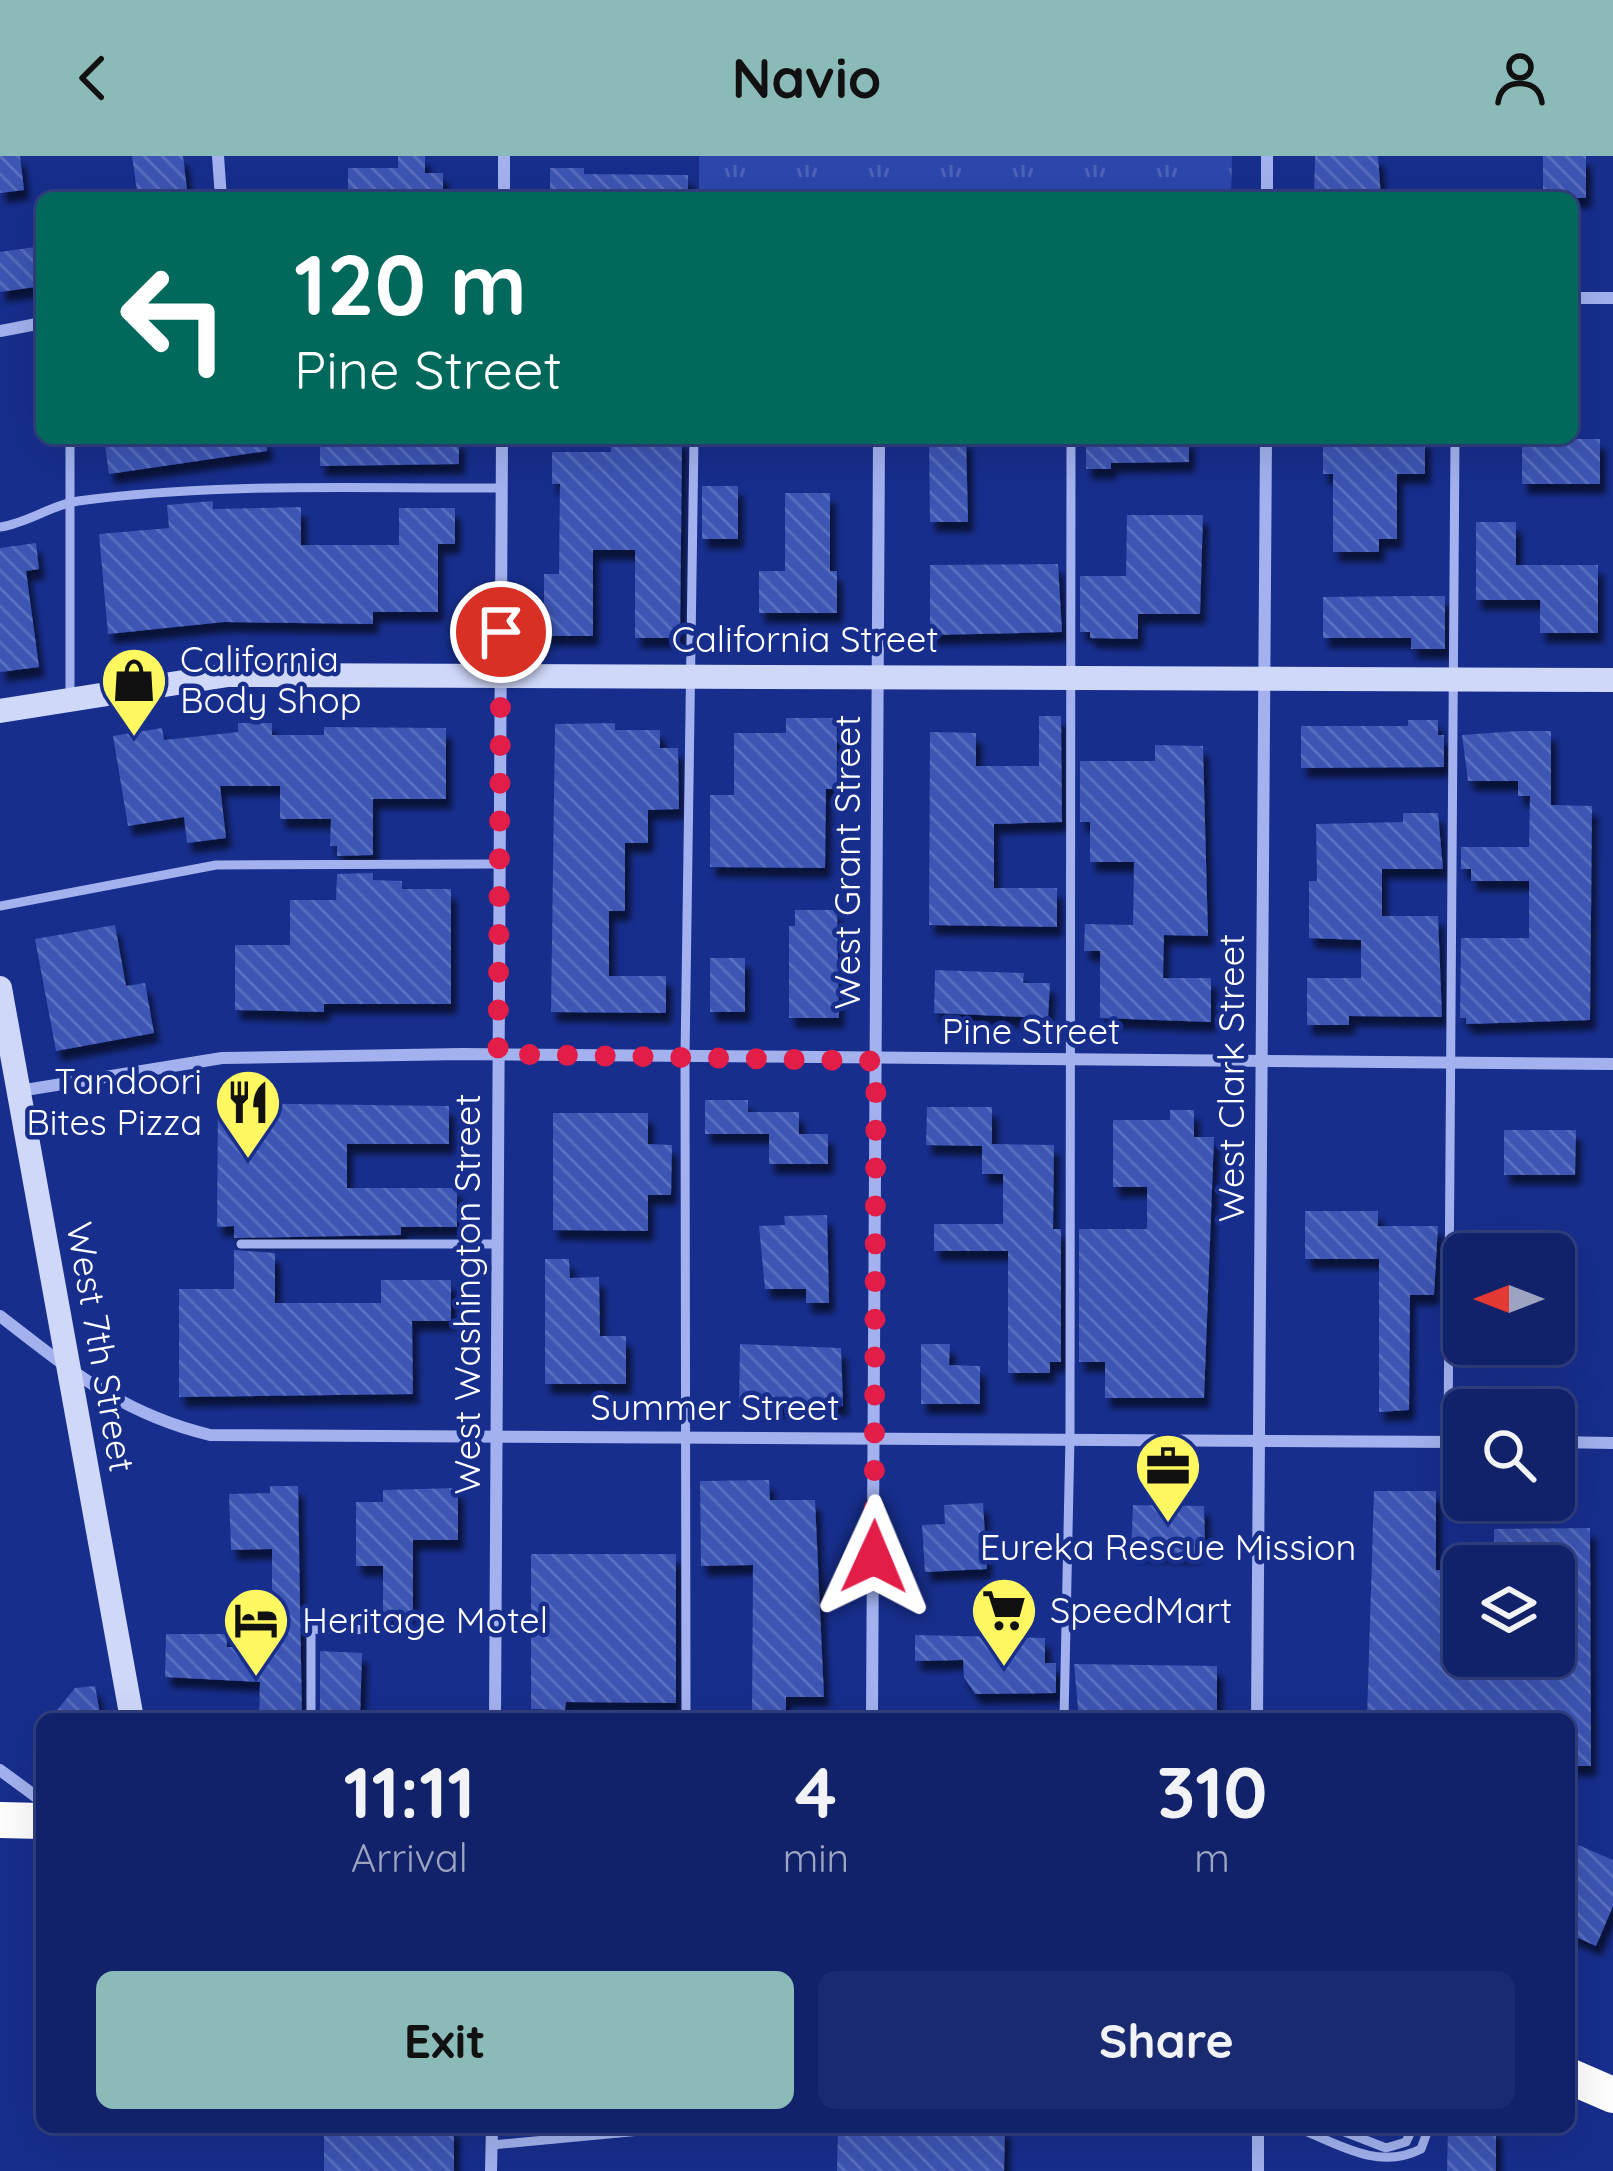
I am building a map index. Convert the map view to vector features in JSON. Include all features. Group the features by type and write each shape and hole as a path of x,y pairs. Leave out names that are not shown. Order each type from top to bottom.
{"highway":[{"path":"0,1820 36,1821"},
{"path":"1575,2079 1613,2095"}],"street":[{"path":"218,156 221,192"},
{"path":"503,192 504,156"},
{"path":"1267,156 1267,192"},
{"path":"1578,298 1613,298"},
{"path":"0,331 36,324"},
{"name":"West Washington Street","path":"495,1713 502,444"},
{"name":"West Grant Street","path":"872,1713 879,444"},
{"name":"West Clark Street","path":"1258,1713 1266,444"},
{"name":"California Street","path":"0,711 228,675 1613,680"},
{"name":"West 7th Street","path":"0,988 131,1713"},
{"name":"Pine Street","path":"19,1091 222,1058 498,1054 876,1061 1068,1058 1613,1064"},
{"name":"Summer Street","path":"0,1316 96,1392 162,1424 210,1435 1443,1442"},
{"path":"1575,1442 1613,1442"},
{"path":"0,1770 36,1797"},
{"path":"491,2171 492,2133"},
{"path":"1258,2133 1258,2171"}],"lane":[{"path":"70,444 70,699"},
{"path":"686,1713 686,1057 694,444"},
{"path":"1064,1713 1070,1438 1072,444"},
{"path":"1448,1389 1455,444"},
{"path":"0,527 30,522 70,502 189,489 502,488"},
{"path":"0,906 216,865 499,864"},
{"path":"241,1244 497,1244"},
{"path":"311,1713 310,1629 409,1630"},
{"path":"492,2145 619,2133"},
{"path":"1311,2133 1376,2159 1401,2159 1421,2149 1427,2133"},
{"path":"1347,2133 1386,2148 1406,2142 1410,2133"}],"green space":[{"path":"699,156 1232,156 1231,192 699,192"}],"building":[{"path":"0,156 20,156 24,190 0,193"},
{"path":"132,156 183,156 187,192 137,192"},
{"path":"398,156 425,156 425,173 443,173 443,192 348,192 348,168 398,168"},
{"path":"1315,156 1378,156 1381,192 1314,192"},
{"path":"1543,156 1586,156 1586,198 1578,198 1578,192 1543,192"},
{"path":"550,168 584,168 584,174 688,175 688,192 550,192"},
{"path":"36,247 36,287 0,292 0,252"},
{"path":"1600,439 1600,484 1522,484 1522,444"},
{"path":"105,444 266,444 267,451 109,474"},
{"path":"320,444 459,444 459,464 320,466"},
{"path":"611,444 682,444 680,638 635,638 635,550 593,550 593,636 544,636 544,574 559,574 560,484 552,484 552,452 611,452"},
{"path":"929,444 966,444 968,522 930,522"},
{"path":"1086,444 1189,444 1189,462 1111,463 1111,469 1086,469"},
{"path":"1323,444 1425,444 1425,474 1397,474 1397,539 1379,539 1379,552 1333,552 1333,474 1323,474"},
{"path":"702,486 738,486 738,539 702,539"},
{"path":"785,493 830,493 830,571 837,571 837,613 759,613 759,571 785,571"},
{"path":"213,501 213,509 301,507 301,545 399,545 399,508 455,508 455,544 438,544 438,612 373,612 373,624 224,622 108,634 99,534 169,528 167,505"},
{"path":"1127,515 1203,515 1200,614 1138,614 1138,639 1090,638 1090,632 1080,632 1080,576 1126,576"},
{"path":"1476,522 1516,522 1516,565 1598,565 1598,633 1540,633 1540,600 1476,600"},
{"path":"36,543 39,569 26,571 39,667 0,672 0,548"},
{"path":"1058,564 1062,632 930,635 930,565"},
{"path":"1445,596 1445,649 1411,649 1411,638 1323,638 1323,597"},
{"path":"1039,716 1061,716 1062,822 994,824 994,888 1057,888 1057,927 929,925 930,732 976,733 976,766 1039,766"},
{"path":"786,718 837,718 837,789 826,789 825,868 710,867 710,795 734,795 734,733 786,733"},
{"path":"1408,720 1438,720 1438,735 1444,735 1444,767 1301,768 1301,726 1408,726"},
{"path":"238,723 272,723 272,735 324,735 324,727 446,728 446,799 373,799 373,855 337,856 337,846 330,846 331,819 280,819 280,786 220,786 226,838 187,843 184,817 128,826 113,736 162,728 164,740 238,732"},
{"path":"615,723 615,730 660,730 660,748 678,748 679,809 648,810 648,843 625,843 625,911 609,911 609,976 666,976 666,1013 551,1012 555,724"},
{"path":"1551,731 1551,805 1592,806 1590,1020 1466,1024 1466,1018 1460,1018 1461,938 1529,938 1529,881 1471,881 1471,869 1461,869 1461,847 1529,847 1530,796 1518,796 1518,781 1468,781 1462,735"},
{"path":"1155,745 1203,746 1208,936 1164,935 1163,978 1211,978 1211,1022 1100,1018 1100,951 1084,951 1085,924 1133,925 1134,862 1090,862 1090,822 1080,822 1080,761 1155,761"},
{"path":"1403,813 1438,813 1443,869 1382,869 1382,916 1438,916 1442,1017 1349,1016 1349,1025 1307,1025 1307,978 1361,978 1361,940 1309,938 1309,881 1317,881 1316,824 1403,822"},
{"path":"373,873 373,880 402,881 402,889 451,889 451,1004 324,1004 324,1012 235,1010 235,945 290,945 290,900 336,900 337,874"},
{"path":"795,910 837,910 839,1018 789,1018 789,926 795,926"},
{"path":"115,925 126,986 145,983 154,1033 56,1051 35,939"},
{"path":"710,958 745,958 745,1012 710,1012"},
{"path":"935,970 1024,973 1023,983 1050,983 1048,1018 934,1013"},
{"path":"705,1100 748,1100 748,1112 799,1112 799,1134 828,1134 828,1164 769,1164 769,1134 705,1134"},
{"path":"218,1103 449,1106 449,1144 347,1144 347,1188 457,1188 457,1227 401,1227 401,1235 234,1238 234,1226 217,1227"},
{"path":"927,1107 992,1107 992,1144 1054,1145 1053,1229 1061,1229 1061,1362 1050,1362 1050,1373 1008,1373 1008,1251 934,1251 934,1224 1003,1224 1003,1174 982,1174 982,1146 926,1145"},
{"path":"1170,1110 1194,1110 1194,1137 1214,1137 1204,1398 1105,1398 1105,1362 1079,1362 1079,1229 1147,1229 1147,1187 1113,1187 1113,1120 1170,1120"},
{"path":"553,1113 648,1113 648,1144 672,1145 671,1195 648,1195 648,1231 553,1230"},
{"path":"1504,1130 1576,1130 1575,1175 1504,1175"},
{"path":"1305,1211 1378,1211 1378,1226 1438,1226 1434,1295 1410,1295 1409,1410 1379,1412 1379,1259 1305,1259"},
{"path":"827,1215 829,1303 806,1303 806,1289 765,1289 759,1226 785,1225 784,1216"},
{"path":"234,1250 275,1253 275,1303 381,1303 381,1280 451,1280 451,1321 412,1321 413,1394 179,1397 179,1289 234,1289"},
{"path":"545,1259 569,1259 570,1278 599,1277 600,1336 626,1336 626,1384 545,1384"},
{"path":"740,1344 841,1348 843,1406 739,1407"},
{"path":"921,1344 950,1344 949,1365 980,1366 980,1404 921,1404"},
{"path":"769,1480 770,1500 815,1500 824,1697 786,1697 786,1713 752,1713 753,1565 701,1566 700,1481"},
{"path":"270,1486 298,1486 302,1713 259,1713 260,1682 165,1677 166,1634 226,1634 227,1647 272,1647 272,1549 231,1550 229,1494 270,1493"},
{"path":"458,1488 458,1540 413,1540 413,1613 383,1613 383,1566 356,1566 356,1502 383,1502 383,1490"},
{"path":"1374,1491 1436,1491 1436,1570 1443,1570 1443,1677 1575,1677 1575,1545 1494,1545 1494,1529 1590,1528 1591,1766 1575,1766 1575,1713 1367,1713"},
{"path":"983,1503 987,1569 925,1572 922,1525 945,1524 944,1505"},
{"name":"Eureka Rescue Mission","path":"1133,1505 1204,1506 1205,1544 1195,1544 1195,1554 1131,1551"},
{"path":"531,1554 676,1554 676,1703 566,1702 565,1710 531,1709"},
{"name":"SpeedMart","path":"915,1635 1045,1638 1045,1663 1056,1663 1056,1693 975,1694 964,1677 963,1660 915,1661"},
{"path":"320,1651 362,1653 360,1713 320,1713"},
{"path":"1074,1664 1217,1666 1217,1713 1078,1713"},
{"path":"95,1686 100,1713 55,1713 75,1688"},
{"path":"1575,1844 1613,1860 1613,1906 1596,1946 1575,1937"},
{"path":"324,2133 454,2133 454,2171 324,2171"},
{"path":"838,2133 1005,2133 1004,2171 837,2171"},
{"path":"1448,2133 1496,2133 1496,2171 1447,2171"}],"place":[{"name":"California Body Shop","path":"134,739"},
{"name":"Tandoori Bites Pizza","path":"248,1161"},
{"name":"Eureka Rescue Mission","path":"1168,1525"},
{"name":"SpeedMart","path":"1004,1669"},
{"name":"Heritage Motel","path":"256,1679"}],"route":[{"path":"501,632 498,1054 876,1061 874,1557"}]}
